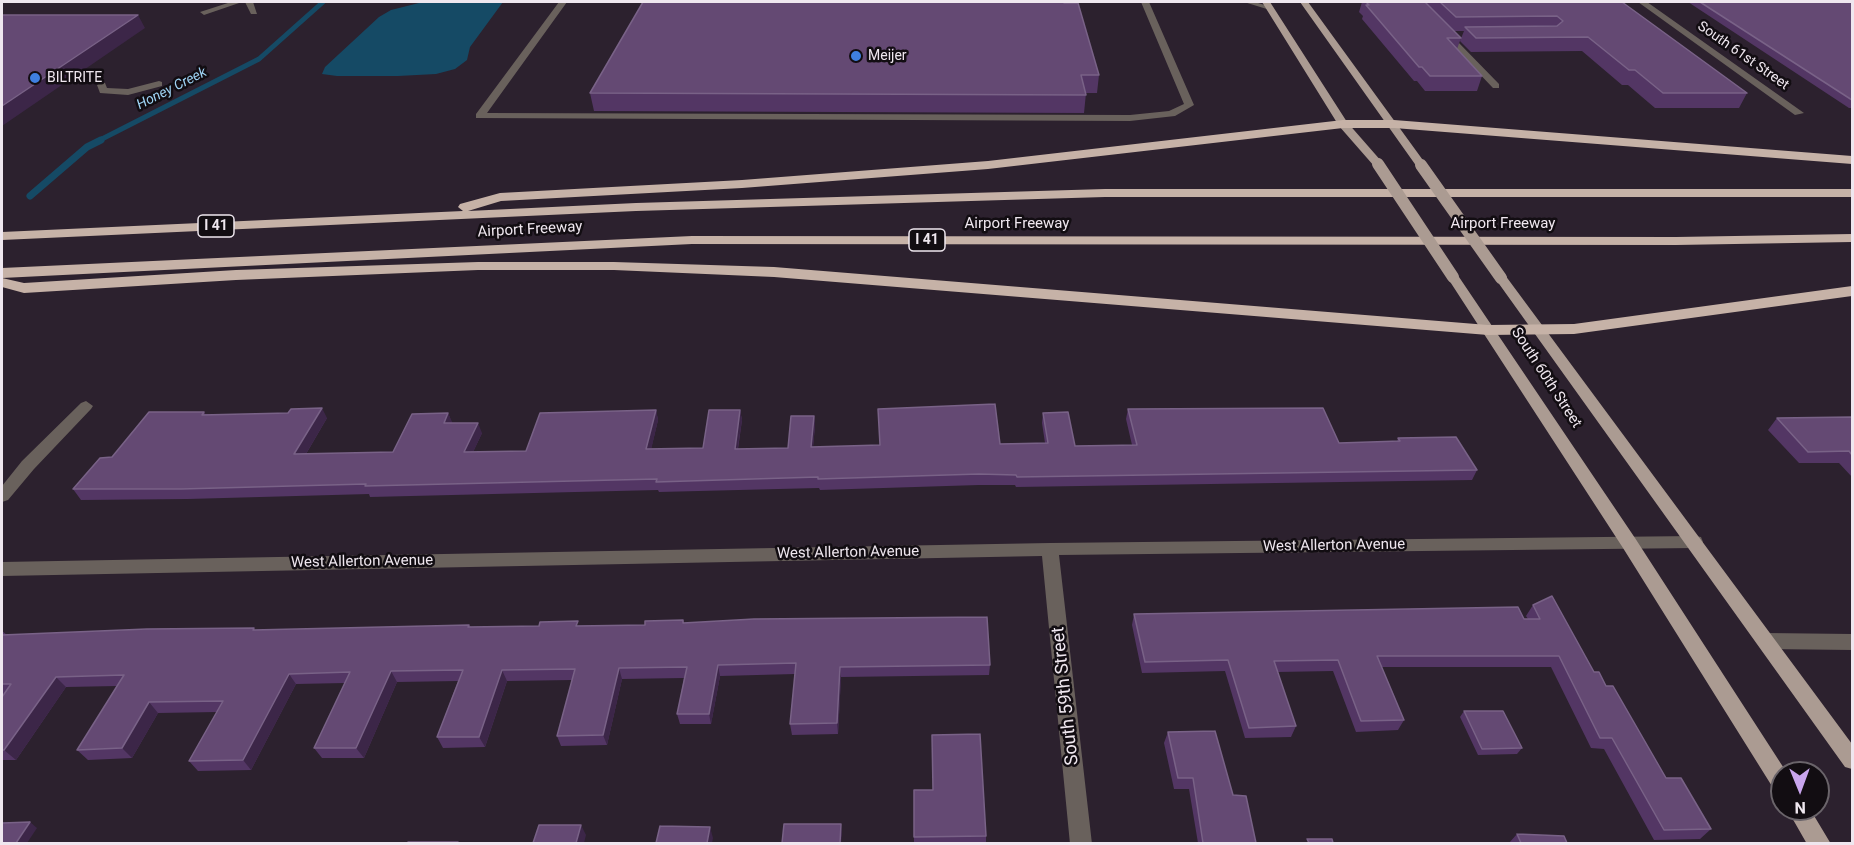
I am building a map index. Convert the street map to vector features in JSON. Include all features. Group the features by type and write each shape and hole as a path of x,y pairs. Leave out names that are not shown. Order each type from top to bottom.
{"highway":[{"path":"431,216 500,197 742,184 963,167 1343,124 1394,124 1852,160"},
{"name":"Airport Freeway","path":"2,236 636,207 1105,193 1852,193"},
{"name":"Airport Freeway","path":"2,273 692,240 1676,241 1852,238"},
{"path":"2,282 24,288 236,275 477,266 614,266 774,272 1488,330 1574,329 1852,291"}],"main road":[{"name":"South 60th Street","path":"1304,2 1394,124 1501,278 1852,760"},
{"name":"South 60th Street","path":"1268,5 1343,124 1378,164 1629,543 1770,765"},
{"path":"1806,821 1820,843"}],"street":[{"path":"204,12 238,2"},
{"path":"249,2 254,12"},
{"path":"563,2 480,116 1130,118 1171,114 1189,105 1145,2"},
{"path":"1248,2 1268,5"},
{"path":"1415,2 1496,86"},
{"name":"South 61st Street","path":"1642,2 1799,113"},
{"path":"1448,36 1459,36"},
{"path":"102,85 103,91 128,92 159,84"},
{"path":"2,496 28,465 86,406"},
{"name":"West Allerton Avenue","path":"2,568 1050,549 1695,542"},
{"name":"South 59th Street","path":"1050,549 1081,843"},
{"path":"1766,641 1852,642"}],"water":[{"path":"423,2 503,2 470,47 467,60 455,69 436,74 398,76 322,74 325,67 379,17 391,10"}],"building":[{"name":"Meijer","path":"643,2 1078,3 1099,75 1081,75 1086,95 590,93"},
{"path":"1366,2 1425,2 1461,38 1447,38 1482,76 1430,76 1422,67 1419,67 1366,5 1369,5"},
{"path":"1440,2 1622,2 1747,93 1663,93 1635,70 1629,70 1588,37 1476,38 1465,27 1557,26 1563,21 1557,16 1456,17"},
{"path":"1700,2 1852,2 1852,100"},
{"name":"BILTRITE","path":"2,15 138,15 2,106"},
{"path":"995,404 1000,444 1048,443 1043,413 1068,412 1075,446 1137,445 1128,409 1323,408 1339,443 1400,441 1398,438 1456,437 1477,470 1017,477 1016,475 979,474 656,482 657,479 365,486 366,484 181,489 73,489 100,458 112,457 149,412 204,412 202,415 288,413 291,409 322,408 294,454 393,452 412,414 448,413 444,423 478,423 464,452 526,451 540,413 656,410 646,449 703,448 709,410 740,410 735,449 788,448 791,416 814,416 811,447 880,445 878,409"},
{"path":"1852,417 1852,455 1849,451 1808,452 1777,418"},
{"path":"1552,596 1594,672 1599,672 1606,686 1613,686 1666,778 1681,778 1711,829 1664,830 1612,738 1600,738 1559,656 1377,656 1404,720 1361,721 1338,660 1274,661 1296,726 1249,728 1228,660 1145,662 1134,614 1518,607 1524,619 1540,619 1533,605"},
{"path":"987,617 990,665 840,667 837,723 790,724 796,663 718,665 709,714 677,714 687,667 619,668 603,735 557,736 575,669 502,670 479,737 437,737 463,670 391,671 356,748 314,748 350,672 289,674 243,760 189,761 223,701 149,702 122,748 77,750 124,675 56,677 2,750 2,697 11,684 2,684 2,635 147,629 254,628 253,630 469,625 468,627 539,626 540,622 578,621 576,626 645,625 645,621 683,620 683,623 754,619"},
{"path":"1464,711 1503,711 1522,748 1482,749"},
{"path":"1215,731 1233,795 1246,796 1256,843 1203,843 1193,778 1178,778 1168,732"},
{"path":"980,734 986,836 914,837 914,790 933,790 932,735"},
{"path":"30,822 16,843 2,843 2,823"},
{"path":"784,824 841,824 840,843 782,843"},
{"path":"539,825 581,825 576,843 533,843"},
{"path":"660,826 710,827 707,843 656,843"},
{"path":"1517,834 1564,836 1567,843 1521,843"},
{"path":"1307,839 1332,839 1333,843 1309,843"},
{"path":"408,842 458,842 408,843"}],"waterway":[{"name":"Honey Creek","path":"98,141 259,59 323,2"},
{"name":"Honey Creek","path":"30,196 87,147 101,140"}],"place":[{"name":"Meijer","path":"856,56"},
{"name":"BILTRITE","path":"35,78"}]}
